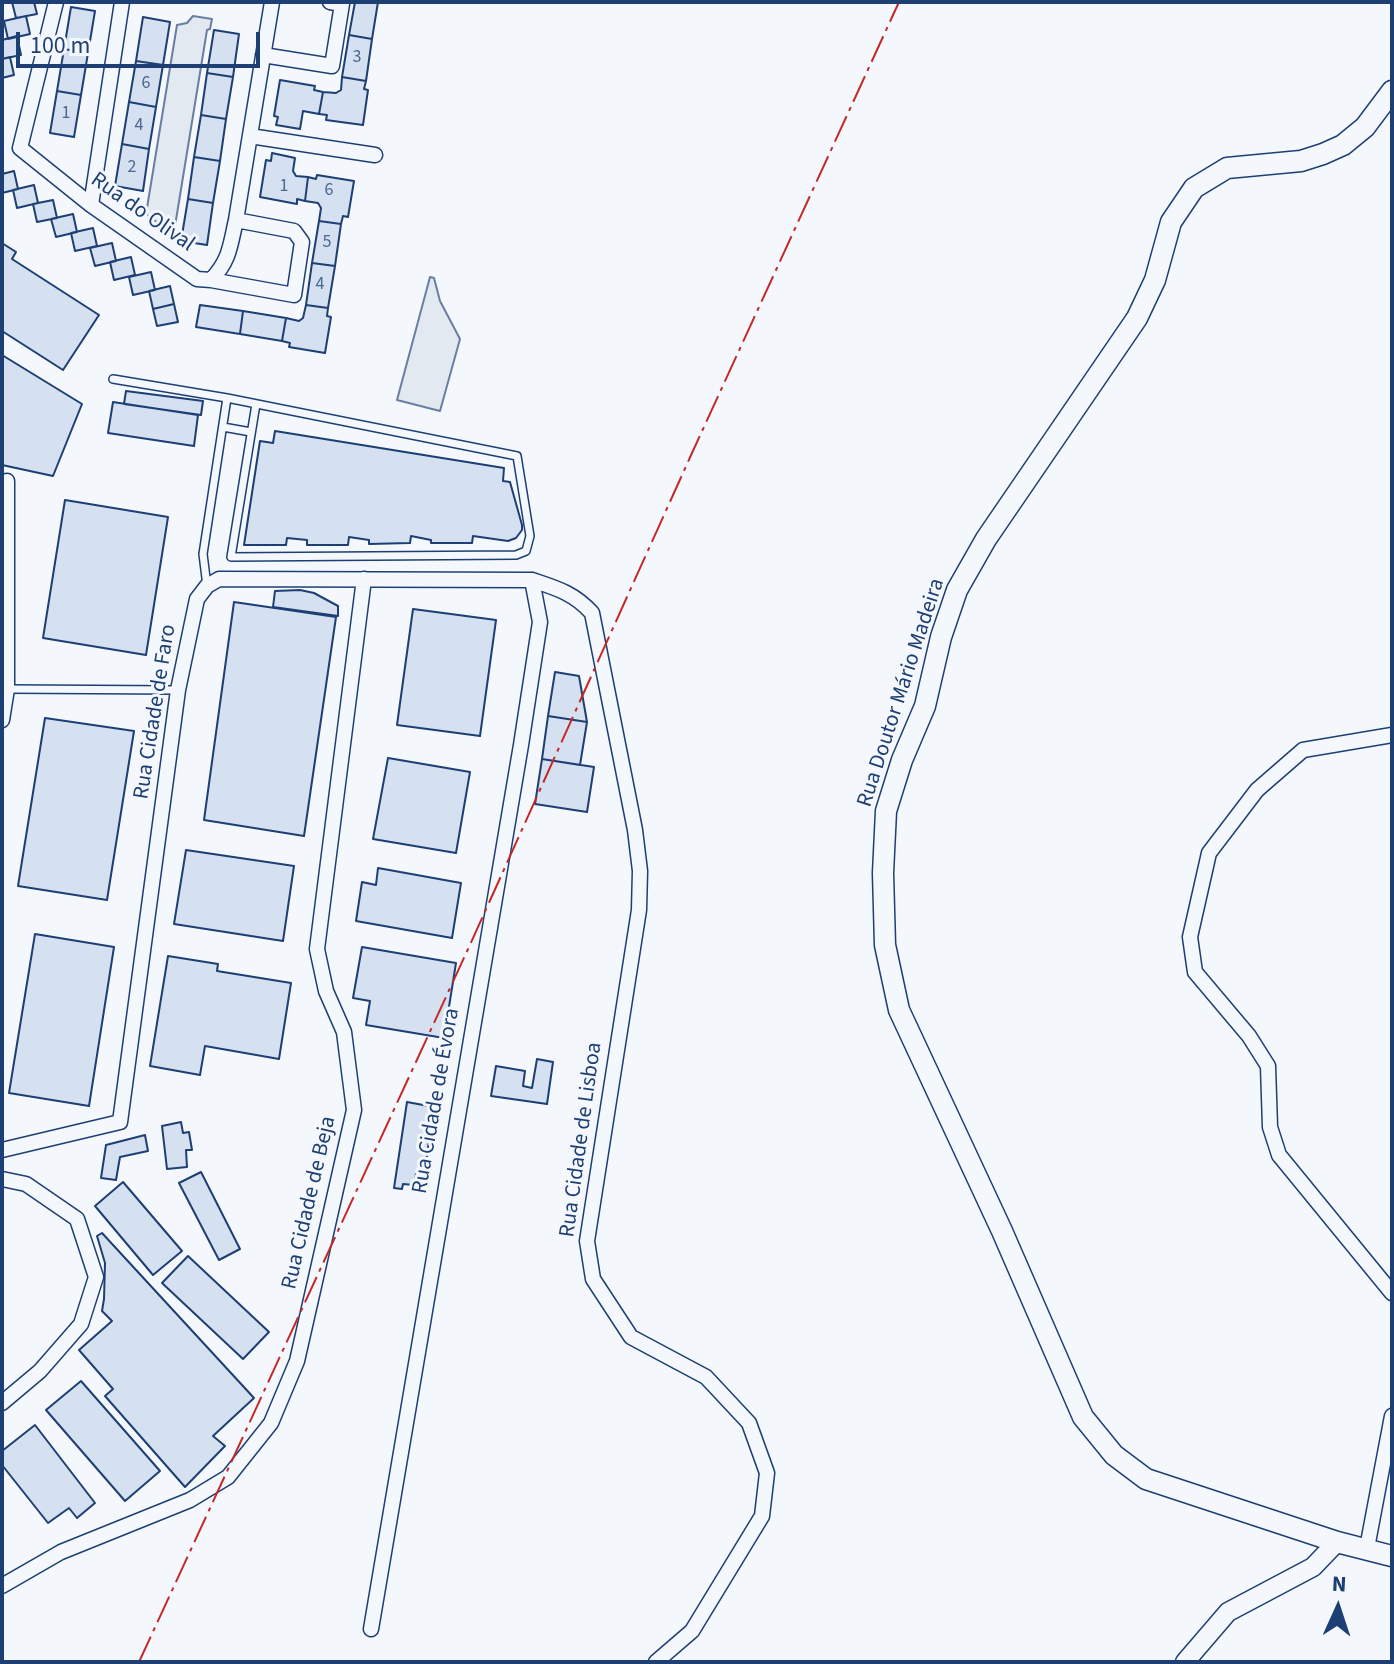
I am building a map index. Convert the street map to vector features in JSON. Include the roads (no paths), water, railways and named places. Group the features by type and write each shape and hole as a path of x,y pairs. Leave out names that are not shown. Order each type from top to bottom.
{"main road":[{"name":"Rua Doutor Mário Madeira","path":"1392,91 1365,127 1343,145 1301,161 1227,168 1194,188 1171,222 1155,280 1137,318 986,539 957,590 941,637 925,706 902,760 886,811 883,873 885,945 899,1010 1002,1231 1083,1417 1114,1455 1146,1479 1337,1542 1392,1556"}],"street":[{"name":"Rua do Olival","path":"56,2 20,148 91,205 197,279 211,280 224,266 236,220 272,2"},
{"path":"91,205 122,2"},
{"path":"263,55 332,66 342,4 330,2"},
{"path":"250,136 375,155"},
{"path":"211,280 294,295 302,242 294,231 236,220"},
{"path":"2,720 7,481"},
{"path":"207,586 219,579 532,580"},
{"name":"Rua Cidade de Beja","path":"2,1586 61,1552 190,1500 228,1477 271,1423 297,1361 354,1110 344,1032 326,991 317,949 364,579"},
{"name":"Rua Cidade de Lisboa","path":"532,580 580,599 592,613 635,830 640,871 639,910 587,1241 593,1279 631,1337 706,1377 749,1423 767,1473 762,1516 692,1631 656,1662"},
{"name":"Rua Cidade de Évora","path":"371,1629 540,622 532,580"},
{"name":"Rua Cidade de Faro","path":"2,1150 120,1122 178,690 197,599 207,586"},
{"path":"1392,735 1303,750 1257,790 1209,853 1190,937 1195,972 1249,1036 1268,1066 1270,1127 1279,1155 1392,1293"},
{"path":"2,1179 26,1184 77,1219 96,1277 81,1324 40,1371 2,1403"},
{"path":"1367,1548 1392,1416"},
{"path":"1185,1662 1228,1612 1313,1567 1337,1542"}],"lane":[{"path":"113,379 227,398 517,456 530,536 526,551 516,555 231,557 256,404"},
{"path":"207,586 203,554 227,398"},
{"path":"223,427 251,432"},
{"path":"5,689 178,690"}]}
